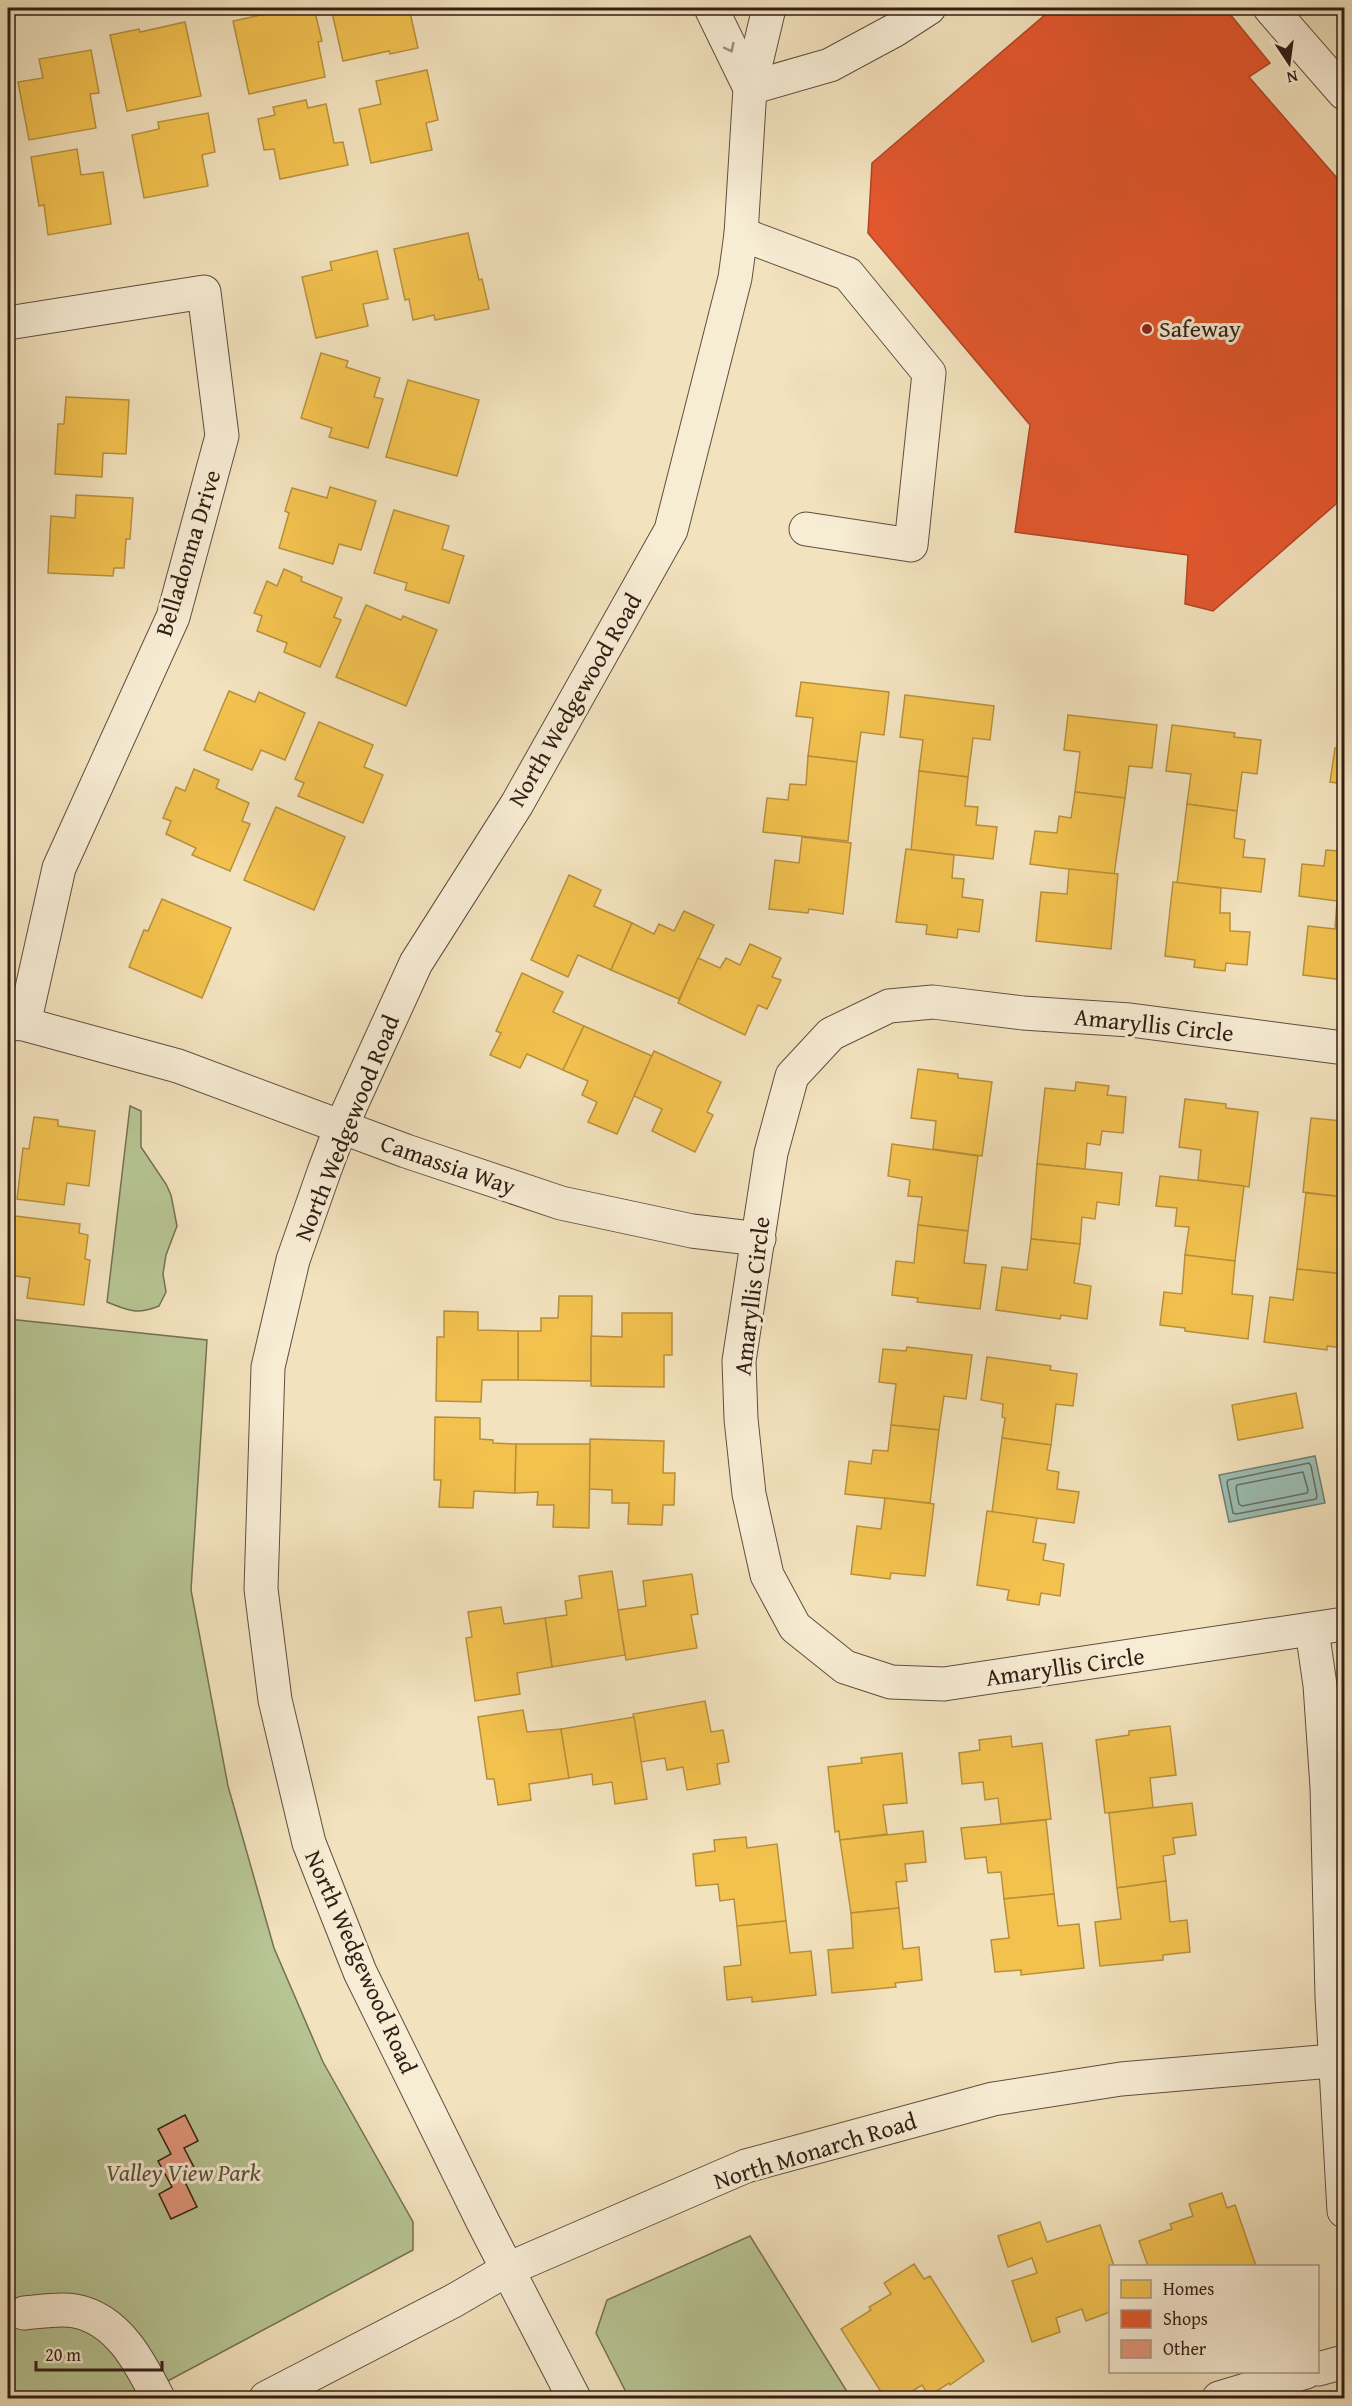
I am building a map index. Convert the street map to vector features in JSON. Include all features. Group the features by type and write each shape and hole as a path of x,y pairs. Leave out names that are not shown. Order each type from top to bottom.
{"street":[{"name":"North Wedgewood Road","path":"711,8 750,88"},
{"name":"North Wedgewood Road","path":"574,2398 360,1972 309,1843 276,1700 261,1589 268,1367 293,1260 341,1127 416,963 517,804 672,530 735,278 741,234 750,88 769,8"},
{"path":"1270,8 1344,93"},
{"path":"750,88 830,65 895,30 918,11"},
{"path":"741,234 848,274 929,373 911,545 806,529"},
{"name":"Belladonna Drive","path":"8,323 204,292 222,436 173,617 59,868 16,1023"},
{"name":"Amaryllis Circle","path":"1344,1048 1130,1020 1023,1013 933,1002 889,1006 831,1034 792,1076 771,1153 739,1362 741,1419 749,1494 767,1575 795,1627 845,1667 891,1682 944,1684 1344,1624"},
{"name":"Camassia Way","path":"16,1023 178,1066 406,1151 561,1203 692,1231 759,1239"},
{"path":"1312,1630 1320,1685 1327,1787 1332,1997 1342,2062 1344,2211"},
{"name":"North Monarch Road","path":"266,2398 455,2300 508,2269 746,2166 993,2099 1121,2079 1342,2062"},
{"path":"24,2313 73,2310 98,2317 123,2339 146,2374 158,2398"},
{"path":"1319,2368 1344,2362"},
{"path":"1220,2398 1303,2373"}],"green space":[{"path":"130,1106 141,1111 141,1147 166,1184 171,1195 177,1226 166,1255 163,1274 166,1292 159,1306 139,1311 127,1310 107,1302"},
{"name":"Valley View Park","path":"8,1319 207,1340 191,1590 228,1786 274,1948 323,2062 413,2222 413,2250 136,2398 8,2398"},
{"path":"750,2236 851,2398 629,2398 596,2333 607,2300"}],"water":[{"path":"1315,1456 1325,1503 1229,1522 1219,1475"}],"building: Homes":[{"path":"292,8 314,8 322,41 318,42 325,77 249,94 233,21"},
{"path":"331,8 409,8 418,48 390,54 389,51 343,61"},
{"path":"185,22 201,96 127,111 110,35 139,29 140,32"},
{"path":"91,50 99,93 90,94 96,128 29,140 18,82 43,78 39,59"},
{"path":"427,70 438,120 426,123 432,150 371,163 359,109 381,104 376,81"},
{"path":"306,100 308,108 326,104 334,143 343,142 348,165 280,179 274,149 264,150 258,119 275,115 273,107"},
{"path":"208,113 215,152 202,155 208,186 144,198 132,135 159,129 158,122"},
{"path":"77,149 81,175 103,172 111,224 48,235 44,205 39,206 31,157"},
{"path":"468,233 479,280 482,279 489,309 435,320 434,315 413,320 409,299 405,300 394,249"},
{"path":"377,251 388,299 363,304 368,326 316,338 302,277 332,270 330,262"},
{"path":"321,353 348,361 346,367 380,378 374,397 383,399 368,448 329,437 332,428 301,418"},
{"path":"408,380 479,400 457,476 386,457"},
{"path":"66,397 129,400 126,454 103,453 102,477 55,474 58,424 64,424"},
{"path":"330,487 376,501 361,550 339,544 333,564 279,548 289,513 285,511 292,488 327,498"},
{"path":"76,495 133,498 130,539 126,539 124,568 114,568 113,576 48,573 51,516 75,518"},
{"path":"394,510 449,526 442,549 464,556 449,603 405,590 407,583 374,573"},
{"path":"284,569 302,577 301,581 342,598 334,617 341,620 320,667 284,652 287,643 257,631 262,616 254,613 267,581 277,586"},
{"path":"366,605 401,620 403,616 437,630 406,706 336,677"},
{"path":"801,682 889,692 884,735 861,732 857,762 808,756 813,718 796,716"},
{"path":"229,691 255,702 259,692 305,713 285,760 261,750 252,770 204,750"},
{"path":"905,695 994,706 990,740 973,738 968,777 919,771 923,740 900,737"},
{"path":"1068,715 1157,725 1152,768 1129,766 1125,798 1075,792 1080,752 1064,750"},
{"path":"319,722 373,745 364,767 383,775 363,823 298,796 304,783 295,779"},
{"path":"1172,725 1235,733 1234,737 1261,740 1257,774 1242,772 1237,811 1187,804 1191,774 1166,771"},
{"path":"1335,748 1344,749 1344,784 1330,782"},
{"path":"808,756 857,762 848,841 763,832 767,798 788,800 790,784 806,785"},
{"path":"194,769 219,780 216,788 249,803 242,821 250,824 230,871 192,855 196,848 166,834 171,821 163,818 176,787 185,791"},
{"path":"919,771 968,777 965,806 978,807 976,825 997,827 993,859 911,850"},
{"path":"1075,792 1125,798 1114,875 1030,864 1035,831 1057,833 1059,816 1071,818"},
{"path":"1187,804 1237,811 1234,838 1245,840 1243,857 1265,859 1261,892 1177,883"},
{"path":"276,807 345,837 314,910 244,880"},
{"path":"1342,824 1344,824 1344,902 1299,896 1302,864 1324,866 1326,850 1339,851"},
{"path":"802,837 851,843 843,914 809,909 808,913 769,909 775,860 799,863"},
{"path":"906,849 954,855 952,878 964,879 962,897 983,900 979,932 958,929 957,938 926,934 927,925 896,922"},
{"path":"1069,869 1118,874 1111,949 1036,941 1041,892 1067,894"},
{"path":"569,875 601,890 594,906 632,923 611,970 578,955 568,977 531,960"},
{"path":"1173,882 1221,888 1220,913 1230,913 1230,931 1250,932 1247,965 1226,963 1225,971 1194,967 1195,960 1165,956"},
{"path":"162,899 231,928 202,998 129,967 144,930 148,931"},
{"path":"1337,901 1344,902 1343,980 1303,975 1308,926 1335,929"},
{"path":"684,911 714,925 679,999 611,970 632,923 654,934 659,924 674,931"},
{"path":"750,944 781,958 772,977 781,980 767,1009 758,1005 745,1035 678,1003 698,958 720,968 726,958 740,965"},
{"path":"522,973 563,992 553,1012 584,1026 563,1070 527,1054 520,1068 490,1055 501,1033 496,1031"},
{"path":"584,1026 652,1056 617,1134 588,1122 597,1102 582,1095 588,1081 563,1070"},
{"path":"654,1051 721,1082 707,1112 713,1115 695,1152 652,1131 662,1109 634,1096"},
{"path":"918,1069 958,1074 958,1078 992,1082 982,1156 933,1149 936,1121 911,1118"},
{"path":"1076,1082 1109,1086 1107,1095 1126,1097 1123,1133 1102,1131 1100,1145 1087,1143 1085,1169 1037,1164 1045,1088 1075,1091"},
{"path":"1185,1099 1226,1104 1226,1108 1258,1112 1249,1187 1198,1180 1201,1150 1179,1147"},
{"path":"1343,1113 1344,1197 1303,1192 1311,1118 1342,1121"},
{"path":"34,1117 58,1120 58,1126 95,1131 89,1186 67,1183 64,1205 17,1199 23,1148 29,1149"},
{"path":"892,1144 978,1156 968,1231 918,1225 922,1197 908,1196 910,1180 888,1176"},
{"path":"1037,1164 1122,1173 1119,1205 1097,1202 1095,1219 1082,1217 1080,1244 1031,1239"},
{"path":"1160,1176 1244,1186 1235,1261 1185,1255 1189,1227 1175,1226 1177,1208 1156,1206"},
{"path":"1306,1193 1344,1197 1344,1274 1297,1269"},
{"path":"15,1216 80,1224 79,1233 88,1235 85,1259 90,1260 84,1305 27,1298 30,1278 8,1275"},
{"path":"918,1225 968,1231 964,1263 986,1265 980,1309 917,1302 918,1298 892,1295 896,1261 914,1263"},
{"path":"1031,1239 1080,1244 1074,1283 1091,1286 1087,1319 1061,1315 1060,1319 996,1310 1002,1267 1027,1270"},
{"path":"1185,1255 1235,1261 1232,1294 1253,1296 1248,1339 1185,1331 1185,1328 1160,1325 1164,1292 1182,1294"},
{"path":"1297,1269 1344,1274 1342,1314 1344,1314 1344,1348 1327,1346 1327,1350 1264,1342 1270,1297 1293,1300"},
{"path":"559,1296 592,1296 591,1381 518,1380 518,1331 541,1331 541,1318 558,1318"},
{"path":"444,1311 478,1312 478,1330 518,1331 518,1380 482,1380 481,1402 436,1401 437,1337 444,1337"},
{"path":"622,1313 672,1313 672,1355 664,1355 664,1387 591,1386 591,1336 622,1337"},
{"path":"907,1347 972,1355 966,1399 944,1396 939,1430 891,1425 896,1384 879,1382 883,1349 906,1351"},
{"path":"987,1357 1051,1366 1050,1370 1077,1374 1073,1406 1056,1404 1051,1445 1002,1438 1005,1418 1002,1417 1003,1404 981,1400"},
{"path":"1296,1393 1303,1428 1238,1440 1232,1405"},
{"path":"435,1417 480,1418 480,1439 493,1440 493,1443 516,1444 515,1493 474,1491 473,1508 439,1507 441,1480 434,1480"},
{"path":"891,1425 939,1430 930,1503 845,1494 849,1461 871,1464 873,1450 888,1451"},
{"path":"1002,1438 1051,1445 1047,1470 1059,1472 1057,1489 1079,1492 1074,1523 992,1512"},
{"path":"590,1439 664,1441 663,1473 675,1473 674,1505 663,1505 662,1525 628,1524 629,1503 612,1503 612,1490 589,1489"},
{"path":"516,1444 590,1444 589,1528 553,1527 554,1505 537,1505 538,1492 515,1493"},
{"path":"885,1498 934,1504 925,1576 891,1573 890,1579 851,1574 857,1526 881,1529"},
{"path":"987,1511 1037,1518 1033,1542 1046,1544 1043,1560 1064,1564 1060,1596 1041,1593 1039,1605 1007,1600 1009,1590 977,1585"},
{"path":"612,1571 625,1655 552,1667 545,1618 567,1615 565,1601 582,1598 579,1576"},
{"path":"692,1574 698,1614 691,1615 697,1648 626,1660 618,1610 646,1606 643,1581"},
{"path":"501,1607 504,1624 545,1618 552,1667 517,1673 520,1694 475,1701 466,1638 472,1637 468,1612"},
{"path":"705,1701 711,1732 723,1730 729,1762 717,1764 720,1784 687,1790 683,1767 667,1770 665,1758 641,1762 633,1714"},
{"path":"523,1710 527,1732 561,1729 569,1778 529,1784 531,1800 498,1805 494,1779 487,1779 478,1717"},
{"path":"634,1717 647,1799 615,1804 612,1782 593,1785 592,1774 569,1778 561,1729"},
{"path":"1170,1726 1176,1775 1150,1778 1153,1808 1105,1813 1096,1740 1129,1735 1129,1731"},
{"path":"1011,1736 1012,1747 1042,1743 1051,1819 1001,1824 998,1798 985,1800 983,1782 962,1784 959,1753 980,1750 979,1740"},
{"path":"902,1753 907,1803 883,1805 887,1834 840,1840 839,1831 835,1832 828,1767 862,1763 861,1758"},
{"path":"1192,1803 1196,1835 1173,1838 1175,1854 1163,1856 1166,1881 1117,1888 1109,1813"},
{"path":"1046,1820 1054,1894 1004,1899 1001,1872 988,1873 986,1857 965,1859 961,1828"},
{"path":"923,1831 926,1862 905,1864 907,1881 896,1882 899,1908 851,1913 840,1840"},
{"path":"746,1837 747,1848 777,1844 786,1921 737,1926 734,1899 720,1901 718,1884 696,1886 693,1854 715,1851 714,1840"},
{"path":"1166,1881 1170,1922 1187,1920 1190,1952 1163,1955 1163,1960 1100,1966 1095,1922 1121,1919 1117,1888"},
{"path":"1054,1894 1058,1926 1079,1924 1084,1968 1021,1975 1021,1970 995,1972 991,1940 1009,1938 1004,1899"},
{"path":"899,1908 903,1949 919,1947 922,1980 895,1983 896,1987 832,1993 828,1950 853,1948 851,1913"},
{"path":"786,1921 790,1953 811,1951 816,1995 752,2002 752,1997 727,2000 724,1967 741,1965 737,1926"},
{"path":"1222,2193 1227,2208 1235,2205 1256,2265 1148,2265 1139,2241 1172,2229 1170,2224 1193,2216 1189,2204"},
{"path":"1040,2222 1047,2242 1100,2225 1114,2265 1109,2265 1109,2312 1086,2321 1082,2309 1056,2318 1060,2332 1032,2342 1012,2281 1037,2273 1032,2258 1008,2267 998,2236"},
{"path":"914,2264 924,2279 930,2276 984,2361 950,2385 949,2383 929,2396 922,2385 901,2398 885,2398 841,2329 871,2310 869,2307 891,2294 884,2283"}],"building: Shops":[{"name":"Safeway","path":"1053,8 1225,8 1270,63 1249,77 1344,186 1344,497 1213,611 1185,604 1188,555 1015,532 1030,425 868,233 872,163"}],"building: Other":[{"path":"185,2115 198,2141 184,2148 197,2173 184,2180 197,2207 171,2219 159,2194 172,2187 158,2161 171,2154 158,2129"}],"place":[{"name":"Safeway","path":"1147,329"}]}
